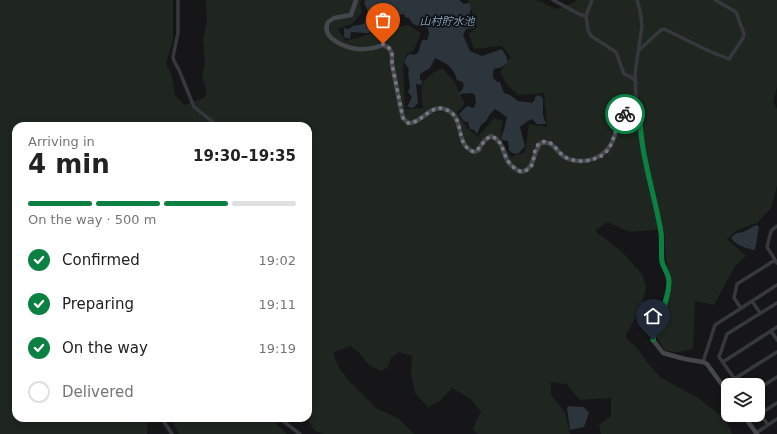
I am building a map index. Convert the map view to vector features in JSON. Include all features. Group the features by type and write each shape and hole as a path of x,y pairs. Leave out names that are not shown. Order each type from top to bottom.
{"street":[{"path":"178,0 178,33 173,57 174,61 194,107 213,122"},
{"path":"356,0 351,15 334,18 328,22 326,28 331,38 344,46 357,49 370,49 383,44 389,48 392,54 403,118 408,123 413,123 434,109 446,109 453,114 458,121 464,145 468,150 474,152 479,150 481,144 487,138 493,136 499,140 502,145 505,157 509,164 522,172 527,171 530,167 538,146 544,142 550,143 558,149 561,155 568,159 582,161 601,156 608,150 614,140 620,120 624,114 636,105"},
{"path":"553,0 578,14 586,16"},
{"path":"592,0 586,16 588,30 591,36 616,52 624,74 631,77 636,82"},
{"path":"637,0 642,26 635,73 636,105 640,109 643,152 660,232 662,263 668,274 669,282 664,308 656,327 653,340 663,354 707,364 721,383"},
{"path":"639,50 664,29 729,59 743,38 744,34 736,12 715,0"},
{"path":"741,308 734,298 736,285 776,261 767,247 770,231 777,226"},
{"path":"703,362 715,325 777,285"},
{"path":"752,301 760,313"},
{"path":"734,378 719,357 727,334 777,303"},
{"path":"723,362 777,327"},
{"path":"771,331 777,340"},
{"path":"737,378 777,352"},
{"path":"765,385 777,377"},
{"path":"765,409 777,403"},
{"path":"748,422 756,433 777,419"},
{"path":"765,421 768,425"},
{"path":"164,422 172,434"},
{"path":"284,422 300,434"}],"shaded area":[{"path":"0,0 173,0 173,40 166,63 172,76 175,95 184,105 204,98 207,91 202,76 205,64 203,39 207,21 206,0 362,0 360,3 362,13 352,24 337,29 346,41 408,25 421,33 414,50 406,54 403,65 405,109 423,108 423,84 429,76 442,68 454,81 465,104 457,112 467,128 478,137 494,118 503,121 500,138 511,157 525,152 529,124 547,127 544,93 518,95 508,86 500,72 511,57 502,46 474,49 469,34 477,27 468,0 536,0 557,9 577,0 777,0 777,87 773,102 777,109 777,186 771,208 757,223 737,230 727,239 746,256 735,266 714,305 695,301 693,349 678,352 665,351 656,336 666,307 671,278 666,261 664,229 630,232 607,222 595,231 621,251 642,274 646,287 642,305 625,337 638,349 660,377 698,398 719,414 721,417 721,422 725,422 732,434 601,434 599,425 611,416 611,398 580,400 566,384 551,382 551,395 565,413 570,434 478,434 473,430 481,412 471,399 452,388 440,401 428,407 415,393 411,372 412,356 399,352 391,358 387,368 381,371 369,365 359,353 350,346 333,353 338,366 349,381 376,408 399,419 414,434 324,434 315,431 309,422 312,422 312,122 12,122 12,422 148,422 147,434 0,434"},
{"path":"172,422 274,422 287,434 179,434"}],"water":[{"name":"山村貯水池","path":"366,0 459,0 464,4 469,3 471,7 469,15 474,22 475,28 466,29 463,35 470,51 482,56 502,49 508,62 502,67 494,69 493,78 497,82 500,82 504,93 510,95 518,101 532,103 535,100 535,97 539,95 543,98 543,115 546,124 537,124 532,119 520,127 525,146 518,154 512,153 509,150 508,141 502,140 501,137 507,117 495,109 481,125 477,134 474,130 470,129 468,122 464,121 459,114 467,106 474,108 476,102 475,95 472,93 458,94 464,85 462,82 457,80 454,72 449,66 435,58 430,68 420,74 420,80 423,81 421,85 416,84 418,103 413,108 407,107 412,97 408,92 410,86 408,75 409,69 404,62 410,54 414,55 418,53 422,40 427,40 428,38 428,29 423,25 419,26 413,24 409,18 405,17 404,14 400,15 398,13 386,22 381,31 378,29 375,32 373,30 369,33 351,32 350,39 344,37 344,28 349,29 353,26 364,24 368,12 364,2"},
{"path":"757,225 759,227 755,250 736,243 731,238 736,234"},
{"path":"568,406 584,407 589,413 584,427 570,430"}],"way so far":[{"path":"383,44 389,48 392,54 392,64 403,118 408,123 413,123 434,109 446,109 453,114 458,121 464,145 468,150 474,152 479,150 481,144 487,138 493,136 499,140 502,145 505,157 509,164 522,172 527,171 533,163 535,151 538,146 544,142 550,143 558,149 561,155 568,159 582,161 601,156 608,150 614,140 620,120 625,114"}],"route":[{"path":"625,114 636,105 640,109 639,118 643,152 660,232 662,263 668,274 669,282 664,308 654,332 653,340"}]}
